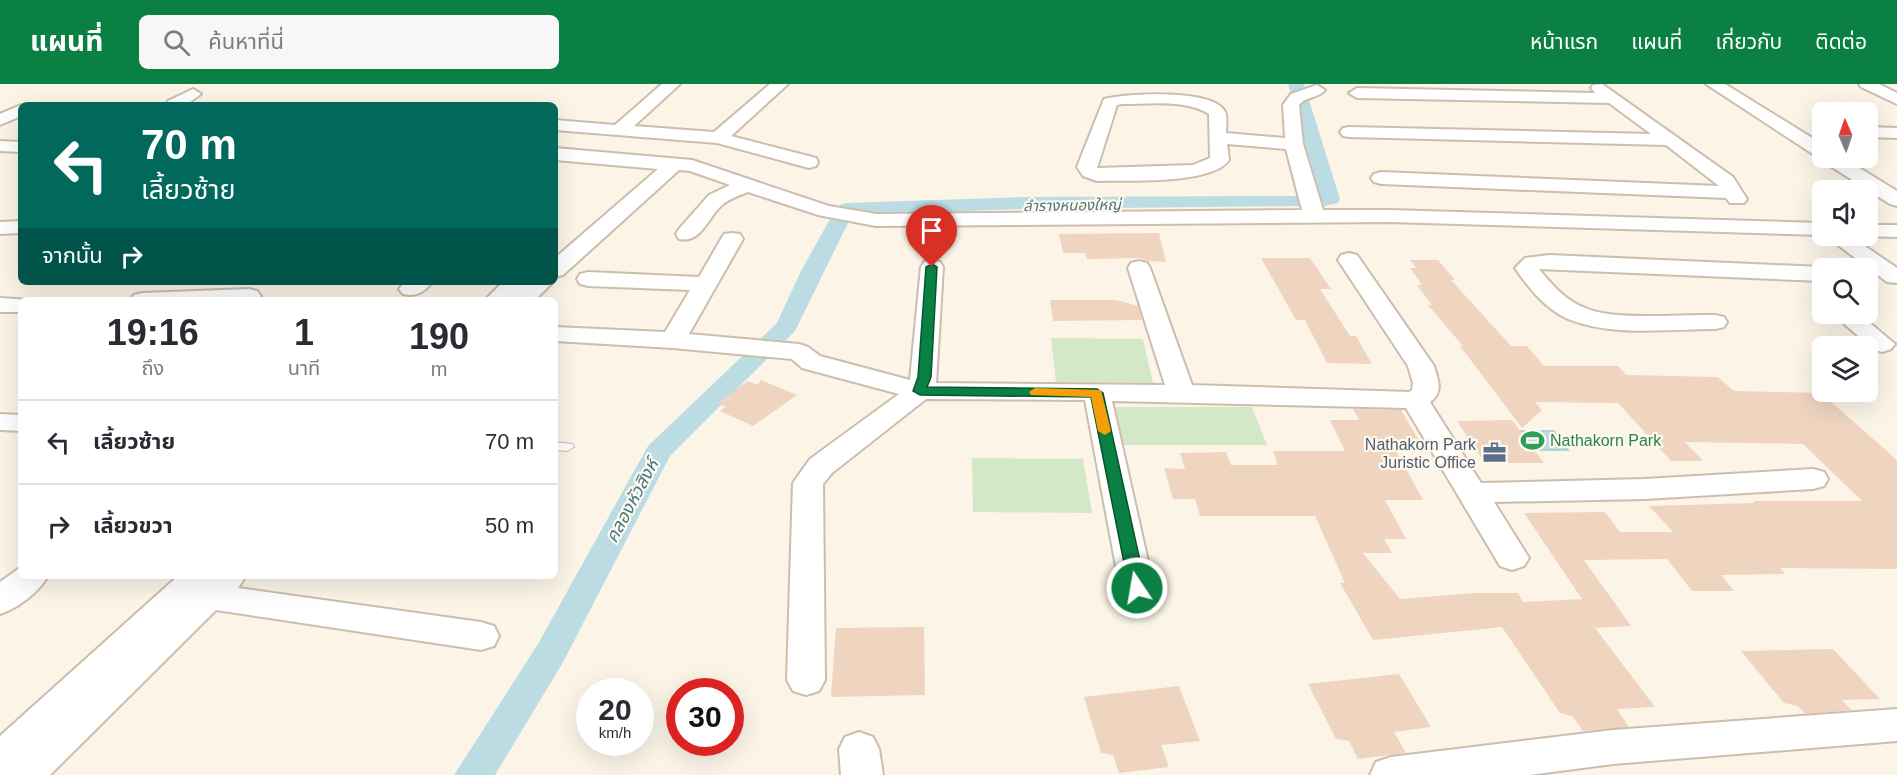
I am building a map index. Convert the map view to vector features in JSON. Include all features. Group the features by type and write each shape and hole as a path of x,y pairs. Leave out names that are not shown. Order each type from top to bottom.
{"street":[{"path":"621,128 672,84"},
{"path":"718,138 780,84"},
{"path":"1714,84 1812,146"},
{"path":"1867,84 1897,99"},
{"path":"1357,93 1606,93 1726,181 1731,192 1770,227"},
{"path":"179,102 193,94"},
{"path":"1307,94 1291,105 1294,144 1314,216"},
{"path":"1122,99 1206,105 1217,112 1217,138 1221,160 1206,168 1193,171 1097,175 1086,167 1110,102 1122,99"},
{"path":"0,120 18,111"},
{"path":"558,125 621,128 718,138 808,162"},
{"path":"1786,129 1812,130"},
{"path":"0,130 18,131"},
{"path":"1349,132 1669,140"},
{"path":"1878,132 1897,133"},
{"path":"1217,138 1294,144"},
{"path":"0,146 18,147"},
{"path":"558,154 692,166 825,211 876,220 1314,216 1812,229"},
{"path":"558,245 652,161"},
{"path":"558,267 676,163"},
{"path":"1847,168 1893,197"},
{"path":"1381,178 1731,192"},
{"path":"687,234 716,199 747,185"},
{"path":"0,228 18,227"},
{"path":"1878,231 1897,231"},
{"path":"673,340 732,239"},
{"path":"1851,246 1896,277"},
{"path":"558,334 673,340 755,356 790,368 811,363 920,391 1181,393 1415,399 1425,393 1426,383 1421,366 1349,260"},
{"path":"1715,322 1608,320 1579,314 1566,308 1531,276 1526,268 1533,263 1549,262 1812,274"},
{"path":"806,680 808,483 821,466 920,391 924,377 932,267"},
{"path":"1139,268 1181,393"},
{"path":"1795,273 1812,287"},
{"path":"1878,276 1896,277"},
{"path":"588,279 706,284"},
{"path":"500,297 514,285"},
{"path":"524,297 538,285"},
{"path":"189,297 251,293"},
{"path":"0,305 18,305"},
{"path":"1857,324 1882,344"},
{"path":"558,350 663,356 755,356"},
{"path":"1097,393 1137,588"},
{"path":"1415,399 1512,558"},
{"path":"0,422 18,423"},
{"path":"1471,493 1645,489 1813,479"},
{"path":"0,601 27,579"},
{"path":"212,583 481,636"},
{"path":"0,761 212,583"},
{"path":"23,775 212,583"},
{"path":"1391,775 1613,747 1897,725"}],"green space":[{"path":"1051,338 1143,339 1153,383 1056,382"},
{"path":"1115,407 1252,407 1267,445 1123,445"},
{"path":"972,458 1083,459 1092,513 973,512"}],"water":[{"name":"Nathakorn Park","path":"1497,431 1554,431 1568,450 1510,450"}],"building":[{"path":"1159,233 1166,262 1140,258 1087,259 1085,253 1063,253 1059,234"},
{"path":"1261,258 1310,258 1331,289 1320,289 1350,336 1356,336 1372,364 1327,363 1305,320 1296,320"},
{"path":"1410,260 1438,260 1455,280 1451,280 1511,346 1527,346 1544,366 1618,366 1626,375 1718,377 1734,391 1812,393 1812,402 1831,402 1897,460 1897,569 1780,568 1785,574 1721,575 1734,591 1692,591 1667,559 1584,560 1631,626 1595,628 1655,707 1617,709 1629,727 1583,731 1572,716 1560,713 1502,627 1373,640 1340,583 1345,583 1315,516 1200,516 1195,499 1173,499 1164,468 1185,469 1180,453 1226,452 1231,465 1278,465 1273,451 1345,451 1330,420 1359,420 1353,409 1401,410 1423,447 1394,447 1423,500 1385,500 1406,539 1384,539 1392,553 1363,553 1400,599 1476,593 1518,593 1523,602 1582,599 1524,513 1605,512 1620,532 1673,532 1649,506 1755,503 1753,501 1862,501 1803,444 1685,442 1703,461 1671,461 1618,403 1535,402 1542,410 1522,428 1460,346 1463,346 1428,305 1432,305 1417,285 1422,285 1410,268 1416,268"},
{"path":"1050,300 1116,300 1138,306 1142,320 1053,321"},
{"path":"761,380 797,395 753,426 720,411 726,407 717,403 748,381 757,385"},
{"path":"1512,420 1544,463 1485,463 1457,421"},
{"path":"924,627 925,695 831,697 836,628"},
{"path":"1833,649 1880,699 1842,700 1851,710 1805,714 1798,706 1784,703 1741,651"},
{"path":"1399,674 1431,727 1394,732 1406,753 1358,759 1349,741 1336,739 1308,684"},
{"path":"1179,686 1200,741 1161,745 1169,767 1119,773 1113,755 1101,753 1084,697"}],"waterway":[{"name":"ลำรางหนองใหญ่","path":"1296,84 1331,199 1325,200"},
{"name":"ลำรางหนองใหญ่","path":"847,209 1026,203 1296,202"},
{"name":"คลองหัวสิงห์","path":"474,775 550,654 658,452 787,326 812,271 839,221"}],"slow traffic":[{"path":"1035,392 1097,393 1105,431"}],"place":[{"name":"Nathakorn Park","path":"1532,440"},
{"name":"Nathakorn Park Juristic Office","path":"1494,453"}],"route":[{"path":"932,267 924,377 920,391 1097,393 1137,588"}]}
